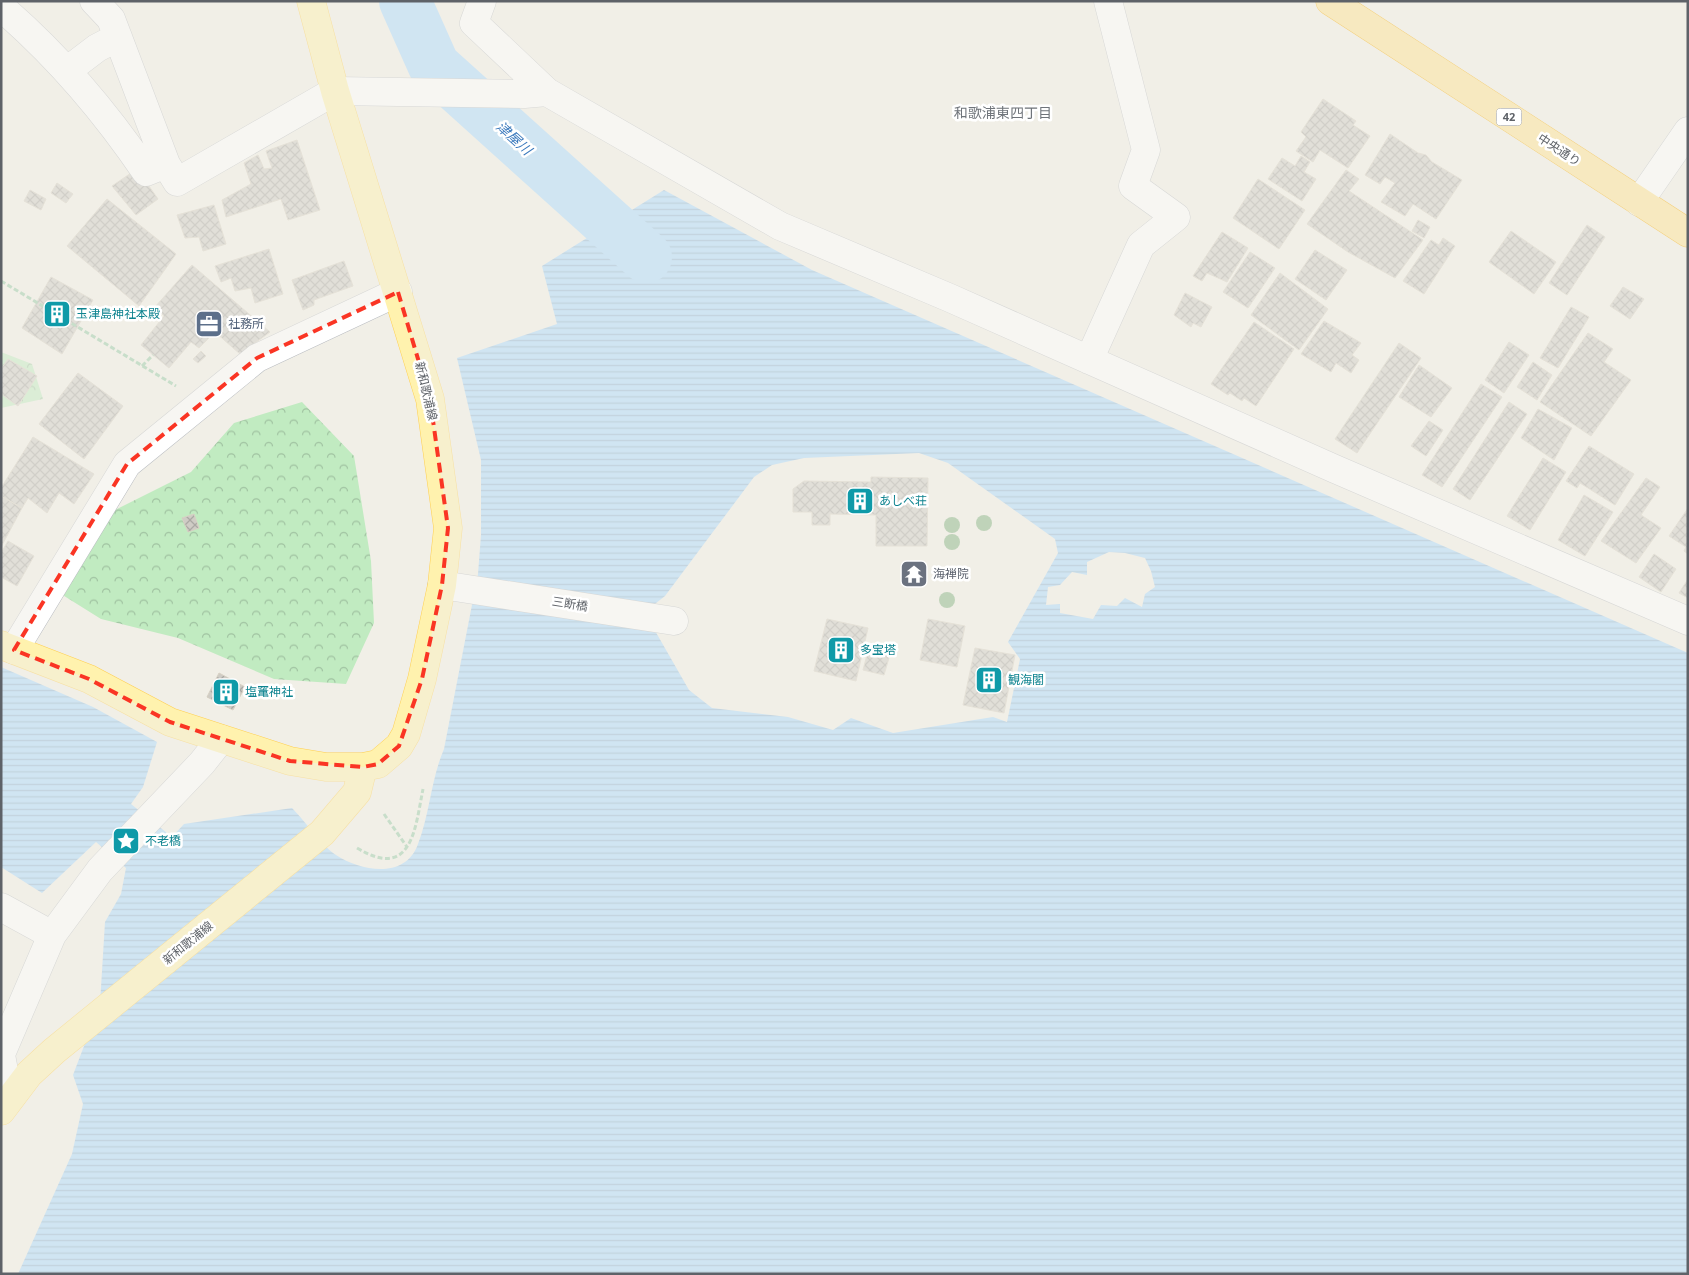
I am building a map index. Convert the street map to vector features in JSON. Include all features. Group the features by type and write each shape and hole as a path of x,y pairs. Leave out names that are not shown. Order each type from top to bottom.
{"highway":[{"name":"中央通り","path":"1330,1 1688,233"}],"main road":[{"name":"新和歌浦線","path":"7,648 89,679 170,722 290,761 326,767 363,767 378,764 387,758 406,734 422,679 454,586 448,528 430,399 335,91 311,1"},
{"name":"新和歌浦線","path":"5,1104 29,1074 54,1052 322,833 356,792 363,767"}],"street":[{"path":"94,1 111,19 166,164 176,182 335,91 536,93"},
{"path":"1089,360 1142,245 1176,217 1133,186 1146,150 1108,1"},
{"path":"1,7 68,70 126,142 146,172 166,164"},
{"path":"478,12 536,93 780,226 1344,473 1688,621"},
{"path":"68,70 97,48 118,37"},
{"path":"1639,202 1688,131"},
{"path":"7,648 127,464 257,358 398,292"},
{"name":"三断橋","path":"454,586 674,621"},
{"path":"5,1104 1,1055 52,935 100,870 174,793 221,739"},
{"path":"1,907 52,935"}],"path":[{"path":"1,281 202,403"},
{"path":"142,366 153,355"},
{"path":"357,848 372,857 384,860 400,855 407,847 416,826 424,788"},
{"path":"384,814 407,847"}],"highlighted area":[{"path":"398,292 430,399 448,528 442,585 422,679 399,746 378,764 363,767 290,761 170,722 89,679 14,650 127,464 257,358"}],"green space":[{"path":"1,352 32,364 43,399 1,408"},
{"path":"302,402 354,456 371,561 374,623 346,684 274,679 178,638 101,619 61,594 107,514 191,472 234,423"}],"water":[{"path":"664,190 812,270 1688,653 1688,1274 18,1274 72,1154 83,1104 73,1075 100,1004 105,922 121,894 126,868 96,842 42,893 1,867 1,667 93,707 157,742 143,787 131,804 172,837 184,824 292,808 325,846 346,861 370,868 382,869 404,863 412,855 418,844 436,772 444,749 478,574 481,535 481,460 457,358 557,324 542,266","holes":["919,453 948,463 1055,539 1058,553 1008,642 1020,659 1007,722 993,717 893,733 851,718 833,730 788,717 712,708 689,690 654,629 651,607 665,596 754,477 772,465 804,458","1109,552 1125,553 1145,558 1155,587 1145,594 1142,607 1125,598 1117,606 1101,605 1093,619 1060,613 1060,604 1046,605 1048,587 1060,585 1072,572 1087,575 1087,562"]}],"building":[{"path":"1323,99 1356,121 1353,125 1370,136 1348,168 1320,150 1313,162 1296,151 1306,137 1301,132"},
{"path":"1390,134 1418,153 1426,155 1432,162 1462,180 1436,219 1413,204 1405,216 1381,202 1395,183 1385,177 1380,184 1365,175"},
{"path":"297,140 320,210 288,220 281,199 226,217 222,200 251,184 244,163 258,155 264,169 272,168 266,151"},
{"path":"1301,156 1310,162 1304,172 1316,179 1302,201 1268,179 1282,158 1295,166"},
{"path":"137,169 158,199 136,215 112,186"},
{"path":"1346,170 1359,179 1349,191 1423,240 1395,278 1348,252 1307,224"},
{"path":"1258,179 1305,210 1279,249 1233,218"},
{"path":"57,183 73,194 66,203 51,193"},
{"path":"30,190 46,199 41,210 24,201"},
{"path":"107,199 176,254 139,306 67,246"},
{"path":"214,205 226,244 203,251 199,237 185,238 177,215"},
{"path":"1418,220 1430,227 1424,238 1412,231"},
{"path":"1587,225 1605,237 1567,295 1549,283"},
{"path":"1511,231 1556,262 1534,294 1489,262"},
{"path":"1222,232 1248,248 1227,282 1207,273 1202,281 1193,276"},
{"path":"1443,238 1455,246 1424,294 1403,281 1431,240 1439,245"},
{"path":"269,249 283,294 255,303 251,288 235,291 231,278 221,282 215,266"},
{"path":"1315,250 1347,270 1326,300 1295,279"},
{"path":"1250,252 1275,268 1248,308 1223,292"},
{"path":"344,261 353,286 314,300 314,305 303,310 292,280"},
{"name":"社務所","path":"192,265 270,332 240,354 215,332 199,348 191,342 169,368 141,345 164,316 155,307"},
{"path":"1280,273 1328,309 1299,350 1251,315"},
{"name":"玉津島神社本殿","path":"51,277 93,300 62,354 22,328"},
{"path":"1623,287 1644,299 1630,319 1610,306"},
{"path":"1185,293 1212,307 1201,327 1193,323 1191,327 1174,315"},
{"path":"1571,307 1589,317 1558,368 1540,358"},
{"path":"1324,321 1361,343 1352,355 1359,360 1351,373 1336,363 1331,372 1301,354"},
{"path":"1254,322 1294,349 1256,406 1244,398 1242,401 1230,393 1228,395 1211,384"},
{"path":"1588,333 1613,349 1604,362 1631,380 1591,436 1540,402"},
{"path":"1509,342 1529,355 1504,393 1485,380"},
{"path":"1399,343 1421,358 1357,453 1335,439"},
{"path":"201,351 206,356 198,363 193,359"},
{"path":"8,359 37,376 18,406 1,394 1,369"},
{"path":"1533,362 1552,375 1537,400 1517,387"},
{"path":"1419,365 1452,388 1431,417 1399,397"},
{"path":"78,373 123,406 84,459 39,424"},
{"path":"1481,384 1502,397 1442,487 1422,475"},
{"path":"1509,402 1527,414 1470,500 1453,489"},
{"path":"1538,409 1572,428 1554,460 1521,438"},
{"path":"1429,421 1443,430 1426,456 1411,446"},
{"path":"33,437 94,474 74,504 59,493 47,513 28,498 22,508 1,496 1,488"},
{"path":"1589,446 1634,474 1615,505 1580,483 1577,488 1566,481"},
{"path":"1543,458 1566,472 1530,530 1507,516"},
{"name":"あしべ荘","path":"871,477 928,478 927,546 876,546 876,515 830,514 830,525 812,525 812,512 793,512 793,489 804,481 871,482"},
{"path":"1646,478 1660,487 1641,515 1661,528 1636,563 1601,541"},
{"path":"1584,495 1613,512 1585,556 1558,540"},
{"path":"1,496 22,508 1,547"},
{"path":"1688,508 1688,554 1684,551 1686,547 1669,536"},
{"path":"194,514 199,528 188,532 182,518"},
{"path":"8,541 34,556 17,586 1,577 1,553"},
{"path":"1654,554 1676,569 1661,592 1639,577"},
{"path":"1688,579 1688,598 1679,593"},
{"name":"多宝塔","path":"827,619 868,628 856,681 814,671"},
{"path":"928,619 965,626 957,667 920,660"},
{"path":"869,647 891,651 884,675 863,670"},
{"name":"観海閣","path":"975,648 1015,655 1004,713 963,705"},
{"name":"塩竃神社","path":"219,673 245,687 233,710 207,697"}],"waterway":[{"name":"津屋川","path":"405,1 434,66 646,257"}],"place":[{"name":"玉津島神社本殿","path":"57,314"},
{"name":"社務所","path":"209,324"},
{"name":"あしべ荘","path":"860,501"},
{"name":"海禅院","path":"914,574"},
{"name":"多宝塔","path":"841,650"},
{"name":"観海閣","path":"989,680"},
{"name":"塩竃神社","path":"226,692"},
{"name":"不老橋","path":"126,841"}],"district":[{"name":"和歌浦東四丁目","path":"1003,113"}]}
